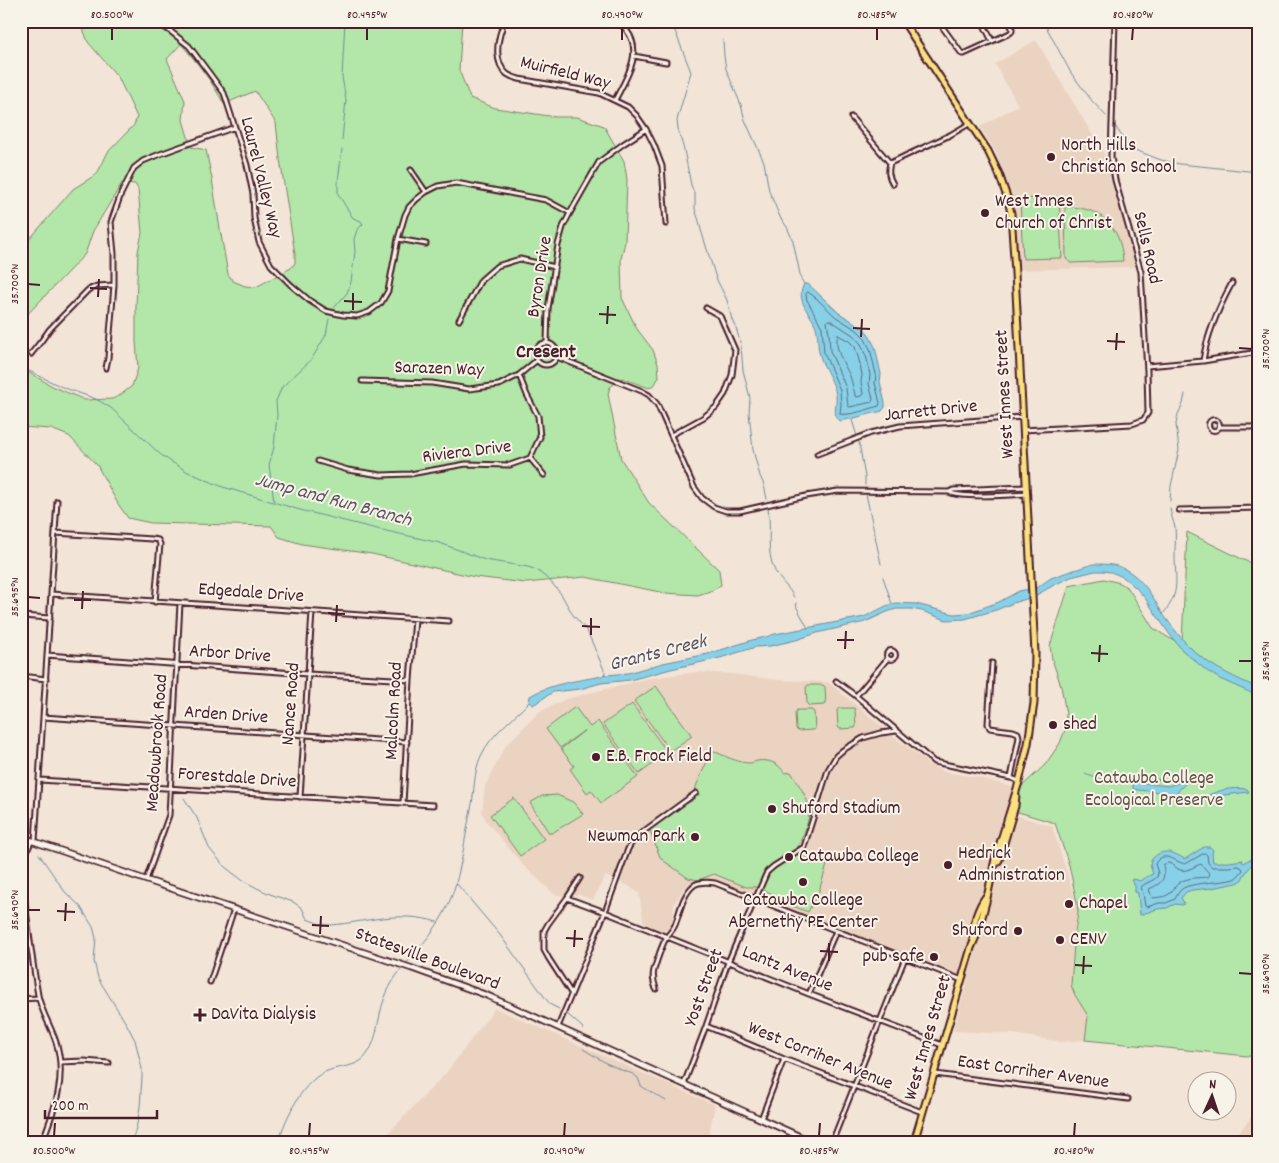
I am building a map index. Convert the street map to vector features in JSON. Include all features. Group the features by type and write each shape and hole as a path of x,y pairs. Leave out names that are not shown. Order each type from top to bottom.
{"main road":[{"name":"West Innes Street","path":"903,21 988,151 999,174 1011,213 1035,652 1034,703 1028,744 1016,792 1016,806 999,860 994,866 978,932 973,942 914,1142"},
{"name":"Statesville Boulevard","path":"21,837 486,995 812,1142"}],"street":[{"name":"Laurel Valley Way","path":"155,21 189,46 224,93 247,164 259,242 271,265 310,301 326,311 356,316 375,308 381,303 388,291 398,239 405,215 417,199 438,186 456,183 546,200 570,212"},
{"path":"170,31 173,21"},
{"path":"615,21 627,31 635,47 634,56 626,78 615,100"},
{"path":"938,21 962,54 1012,31 1009,21"},
{"path":"982,21 992,41"},
{"name":"Sells Road","path":"1024,430 1132,424 1146,417 1148,410 1141,272 1115,180 1111,157 1115,21"},
{"name":"Muirfield Way","path":"502,28 498,38 498,54 501,65 507,74 519,79 599,93 628,107 637,116 646,128 662,166 666,224"},
{"path":"634,56 666,62"},
{"path":"850,117 890,162"},
{"path":"893,184 888,176 890,162 970,124"},
{"path":"106,368 114,285 111,222 118,201 134,168 143,161 160,154 235,127"},
{"name":"Byron Drive","path":"547,342 548,309 558,245 563,227 600,162 646,128"},
{"path":"411,170 426,192"},
{"path":"398,239 426,244"},
{"path":"459,320 481,280 497,266 520,260 555,267"},
{"path":"1203,361 1206,343 1215,316 1232,283"},
{"path":"30,354 49,330 88,290 96,286 114,285"},
{"path":"671,435 704,417 716,407 725,394 732,375 735,350 720,316 706,308"},
{"name":"Byron Drive","path":"536,360 535,350 540,344 547,342 556,347 557,357"},
{"path":"1147,366 1203,361 1258,352"},
{"path":"536,360 546,366 553,363 557,357 648,395 657,404 694,487 702,498 714,507 726,511 740,511 838,491 949,492 953,490 1026,487"},
{"name":"Sarazen Way","path":"362,381 432,383 469,389 499,385 519,375 536,360"},
{"name":"Riviera Drive","path":"318,461 348,470 381,475 410,474 466,464 510,464 530,458 540,437 538,416 519,375"},
{"name":"Jarrett Drive","path":"817,454 871,434 900,426 1023,417"},
{"path":"1219,427 1258,427"},
{"path":"530,458 544,474"},
{"path":"999,489 999,495"},
{"path":"949,492 953,495 1027,494"},
{"path":"42,1142 56,1105 60,1062 56,1042 38,998 21,873 26,853 33,841 40,780 57,500"},
{"path":"1179,510 1258,508"},
{"path":"55,533 158,540 160,544 155,602"},
{"name":"Edgedale Drive","path":"51,594 449,621"},
{"name":"Meadowbrook Road","path":"146,880 169,815 180,603"},
{"name":"Nance Road","path":"300,797 312,612"},
{"path":"21,616 50,618"},
{"name":"Malcolm Road","path":"404,803 415,619"},
{"name":"Arbor Drive","path":"47,655 410,680"},
{"path":"856,696 888,658"},
{"path":"992,663 988,724 990,728 1018,733 1019,737 1011,778"},
{"path":"21,676 46,679"},
{"path":"836,680 934,762 1019,781"},
{"name":"Arden Drive","path":"43,717 407,742"},
{"name":"Yost Street","path":"684,1084 728,962 769,870 804,848 828,770 836,756 863,738 896,731"},
{"name":"Forestdale Drive","path":"40,780 433,805"},
{"path":"558,1027 605,912 628,849 634,839 696,793"},
{"path":"571,994 544,950 544,931 580,878"},
{"path":"656,989 653,978 654,970 667,937 674,927 687,893 698,883 715,883 962,980"},
{"name":"Lantz Avenue","path":"568,898 942,1045"},
{"path":"210,982 234,909"},
{"path":"809,994 836,931"},
{"path":"832,1142 905,958"},
{"path":"21,999 38,998"},
{"name":"West Corriher Avenue","path":"706,1026 784,1059 923,1112"},
{"path":"761,1119 784,1059"},
{"path":"60,1062 110,1063"},
{"name":"East Corriher Avenue","path":"935,1074 1128,1099"}],"shaded area":[{"name":"North Hills Christian School","path":"1036,40 1108,161 1135,267 1016,270 1015,206 996,153 980,127 1018,105 995,64"},
{"name":"Catawba College","path":"697,672 777,680 828,682 926,761 926,763 945,772 980,778 1017,788 1005,812 1052,826 1078,908 1071,985 1086,1012 1088,1021 1085,1040 1061,1042 1014,1034 953,1031 968,979 712,879 695,882 683,889 674,904 673,926 664,931 645,924 639,893 627,885 605,876 593,900 580,895 562,896 554,894 521,863 487,822 482,813 485,786 506,745 539,712 566,699 645,679"},
{"path":"495,1008 715,1105 708,1138 716,1142 380,1142 446,1073"},
{"path":"1258,1109 1258,1142 1222,1142 1239,1132"}],"green space":[{"path":"80,21 462,21 459,70 470,98 495,108 556,117 577,117 604,126 624,161 627,179 625,242 621,259 622,298 637,329 653,350 658,364 659,377 655,384 649,388 622,378 610,387 608,394 621,459 649,503 719,570 721,585 698,595 665,593 585,577 526,583 475,577 372,554 302,544 279,537 271,526 151,523 128,518 118,504 97,465 69,436 51,429 21,427 21,368 54,387 85,400 112,399 119,396 132,386 138,368 136,307 138,252 142,233 138,189 135,184 122,183 93,231 85,254 21,321 21,249 73,189 97,174 108,152 134,125 137,117 118,77 88,42","holes":["181,44 210,80 224,104 255,91 276,123 295,263 291,268 256,287 245,286 233,281 228,274 206,150 191,147 183,120 185,101 167,59"]},
{"path":"1059,197 1062,258 1023,259 1020,199"},
{"path":"1065,207 1089,210 1106,220 1118,238 1123,261 1071,263 1066,259"},
{"name":"Catawba College Ecological Preserve","path":"1187,532 1258,567 1258,1057 1085,1040 1088,1016 1071,985 1078,913 1069,865 1055,823 1015,811 1020,788 1045,765 1060,743 1065,730 1066,714 1061,686 1052,659 1050,646 1069,586 1104,579 1120,583 1128,588 1153,628 1169,638 1182,643"},
{"path":"808,685 823,685 825,687 826,704 809,706 807,704 806,687"},
{"path":"656,686 692,736 670,751 634,701"},
{"path":"632,704 668,753 639,774 603,724"},
{"name":"E.B. Frock Field","path":"575,707 590,727 598,721 638,777 601,803 591,790 587,793 570,769 574,766 561,749 585,730 560,748 546,729"},
{"path":"839,708 854,708 855,728 840,729 838,727 837,710"},
{"path":"797,710 812,710 814,712 815,729 798,731 796,729 795,713"},
{"path":"712,750 740,762 773,762 785,773 791,772 800,786 809,807 809,816 795,852 827,865 819,891 808,912 780,901 773,894 756,887 746,887 714,874 698,880 688,878 660,857 649,828 670,811 692,801 697,784"},
{"path":"557,795 573,802 583,814 549,833 530,803 542,796"},
{"path":"514,798 544,839 520,856 490,815"}],"water":[{"path":"804,284 808,284 839,313 868,333 875,347 881,374 880,382 885,403 882,411 840,421 836,418 835,389 821,358 816,326 802,299 801,295"},
{"path":"1093,564 1108,564 1130,572 1146,588 1174,629 1191,648 1217,668 1258,688 1258,696 1220,679 1183,651 1145,598 1123,577 1111,572 1095,571 1071,577 1033,597 965,619 946,620 922,611 896,609 865,622 796,640 756,647 720,658 630,680 601,683 580,689 553,692 533,705 529,702 530,696 556,685 602,676 604,674 628,673 663,663 708,654 775,634 864,617 896,603 916,604 954,614 968,613 999,602 1019,591 1038,587 1051,578"},
{"path":"1184,781 1187,782 1178,791 1178,796 1185,800 1193,800 1229,789 1247,789 1249,792 1183,802 1160,792 1133,789 1133,783 1136,782 1168,786"},
{"path":"1204,847 1210,847 1213,850 1213,862 1243,860 1242,862 1244,863 1255,859 1241,881 1237,883 1192,890 1186,892 1181,898 1184,903 1183,905 1175,904 1140,915 1138,893 1135,892 1135,886 1131,880 1140,881 1153,874 1150,865 1151,860 1160,853 1168,852 1185,859"}],"waterway":[{"path":"342,140 346,100 342,77 345,21"},
{"path":"666,21 675,31 691,72 677,120 678,129 695,195 695,209 701,230 716,278 727,300 741,346 743,370 750,398 749,413 753,450 767,499"},
{"path":"1043,21 1071,73 1106,116"},
{"path":"723,40 726,69 745,120 764,162 769,191 793,241 801,279 804,284"},
{"path":"1115,126 1126,142 1135,150 1161,160 1180,164 1258,172"},
{"path":"334,308 347,293 351,282 355,252 354,239 357,230 363,224 361,221 353,218 338,194 342,149"},
{"path":"274,501 269,465 274,447 277,415 276,401 282,387 311,360 326,335 329,319"},
{"name":"Jump and Run Branch","path":"21,367 62,387 96,399 111,408 161,455 188,472 223,487 300,510 440,543 485,560 537,570 561,594 573,615 587,631 605,672 604,675"},
{"path":"1170,501 1171,486 1179,450 1176,424 1185,394"},
{"path":"852,420 857,436"},
{"path":"859,442 865,485"},
{"path":"866,494 881,564"},
{"path":"768,508 769,548 772,563 777,575 794,597"},
{"path":"1163,614 1169,606 1176,586 1175,527 1170,508"},
{"path":"883,577 892,604"},
{"path":"796,603 808,628"},
{"name":"Grants Creek","path":"406,964 439,922 454,890 461,863 477,769 481,756 496,734 529,702"},
{"path":"1085,774 1096,778 1108,779 1122,776 1164,780 1187,776 1194,778"},
{"path":"184,798 197,818 209,848 225,867 242,880 257,888 293,902 302,908 307,919 320,924 331,925 397,917 410,917 437,922"},
{"path":"39,854 65,892 80,906 93,927 96,938 94,961 98,978 135,1040 142,1069 142,1078 140,1107 132,1142"},
{"path":"456,883 500,935 546,999 551,1005 559,1009"},
{"name":"Grants Creek","path":"278,1142 297,1100 312,1081 320,1074 357,1063 369,1052 374,1041 387,993 395,977 403,967"},
{"path":"567,1014 583,1030"},
{"path":"583,1049 606,1063 633,1074 638,1078 641,1086 666,1101"}],"place":[{"name":"North Hills Christian School","path":"1051,157"},
{"name":"West Innes Church of Christ","path":"985,213"},
{"name":"shed","path":"1053,725"},
{"name":"E.B. Frock Field","path":"596,757"},
{"name":"Shuford Stadium","path":"772,809"},
{"name":"Newman Park","path":"695,837"},
{"name":"Catawba College","path":"789,857"},
{"name":"Hedrick Administration","path":"948,865"},
{"name":"Catawba College Abernethy PE Center","path":"803,882"},
{"name":"Chapel","path":"1069,904"},
{"name":"Shuford","path":"1018,931"},
{"name":"CENV","path":"1060,940"},
{"name":"pub safe","path":"934,957"},
{"name":"DaVita Dialysis","path":"200,1015"}],"district":[{"name":"Cresent","path":"546,353"}]}
